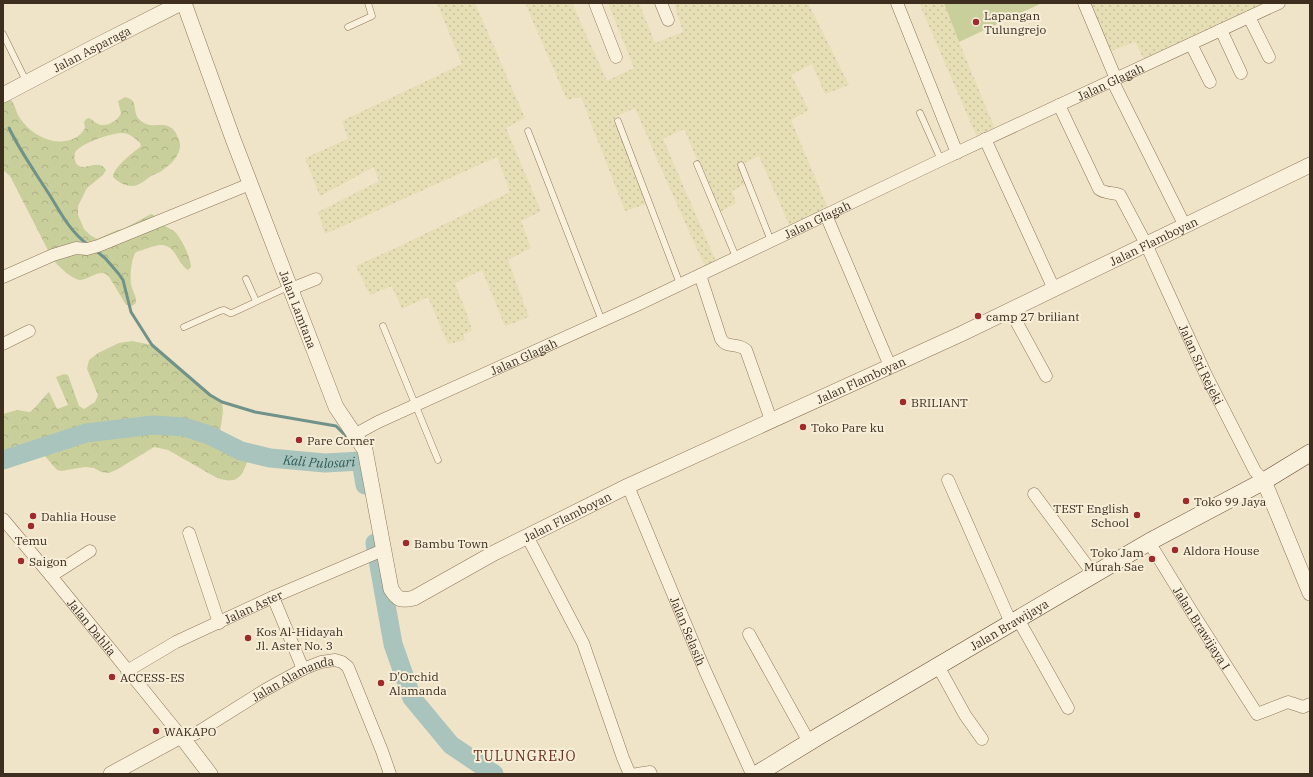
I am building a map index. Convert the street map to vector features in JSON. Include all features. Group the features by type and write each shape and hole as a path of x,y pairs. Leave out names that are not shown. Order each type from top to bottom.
{"main road":[{"name":"Jalan Brawijaya","path":"757,774 1149,542 1264,481 1310,453"}],"street":[{"name":"Jalan Asparaga","path":"3,95 181,3"},
{"name":"Jalan Lamtana","path":"184,3 250,184 336,407 365,450 391,589 396,597 404,600 414,598"},
{"path":"595,3 616,57"},
{"path":"661,3 668,20"},
{"path":"897,3 957,152"},
{"path":"1084,3 1114,80 1141,140 1185,226"},
{"name":"Jalan Glagah","path":"354,434 602,321 957,152 1279,3"},
{"path":"1249,17 1269,57"},
{"path":"1221,30 1240,73"},
{"path":"1191,44 1210,82"},
{"name":"Jalan Sri Rejeki","path":"1059,105 1099,189 1103,192 1120,195 1146,244 1206,374 1255,471 1264,481"},
{"path":"985,139 1054,289"},
{"name":"Jalan Flamboyan","path":"414,598 494,553 628,486 961,334 1310,165"},
{"path":"3,277 53,255 76,248 92,247 250,184"},
{"path":"826,215 890,366"},
{"path":"700,275 721,339 728,345 742,346 746,350 771,420"},
{"path":"290,287 316,279"},
{"path":"1010,310 1046,376"},
{"path":"3,344 28,331"},
{"path":"948,480 1015,621 1068,708"},
{"path":"1264,481 1310,593"},
{"name":"Jalan Selasih","path":"628,486 703,666 752,774"},
{"path":"1034,494 1094,575"},
{"name":"Jalan Dahlia","path":"3,518 181,736 210,774"},
{"path":"189,533 219,623"},
{"path":"527,536 583,643 623,758 631,774"},
{"name":"Jalan Brawijaya I","path":"1149,542 1257,714 1288,702 1303,707 1310,704"},
{"name":"Jalan Aster","path":"127,671 176,642 273,597 383,550"},
{"path":"51,576 90,551"},
{"name":"Jalan Alamanda","path":"273,597 302,669"},
{"path":"749,634 809,742"},
{"name":"Jalan Alamanda","path":"181,736 195,734 265,690 302,669 321,662 335,660 342,662 348,667 390,774"},
{"path":"938,666 965,715 982,739"},
{"path":"111,774 181,736"},
{"path":"637,774 647,771 651,774"}],"lane":[{"path":"348,27 372,16 368,3"},
{"path":"3,34 27,83"},
{"path":"920,113 941,160"},
{"path":"618,121 680,284"},
{"path":"528,131 602,321"},
{"path":"697,164 736,257"},
{"path":"741,165 771,241"},
{"path":"246,279 256,301"},
{"path":"184,327 220,311 224,310 230,313 290,287"},
{"path":"383,326 438,460"}],"shaded area":[{"path":"437,3 475,3 525,118 506,128 541,211 521,221 531,248 508,260 529,317 505,326 482,270 455,283 472,331 463,334 465,340 448,344 428,297 402,309 392,286 370,295 356,266 510,192 497,157 325,234 318,212 379,181 374,167 320,196 305,158 348,139 342,121 462,64"},
{"path":"525,3 572,3 607,81 634,68 608,3 639,3 655,43 683,32 674,3 808,3 849,85 825,94 812,64 791,75 809,110 791,120 830,213 792,231 759,156 744,163 750,182 732,191 736,203 720,212 684,129 663,139 718,266 707,271 635,108 615,117 646,204 625,211 581,97 567,100"},
{"path":"919,3 944,3 997,134 979,142"},
{"path":"1084,3 1274,3 1147,65 1135,42 1105,53"}],"green space":[{"name":"Lapangan Tulungrejo","path":"944,3 1042,3 959,42"},
{"path":"125,97 134,103 137,117 140,120 150,125 164,125 172,128 180,141 179,151 173,162 163,170 141,183 132,186 117,181 113,177 120,164 141,146 140,143 134,138 125,133 117,133 98,139 80,148 76,151 74,157 79,166 86,167 99,165 103,166 106,170 103,175 87,188 78,206 78,215 84,229 97,239 125,228 151,214 177,234 191,263 191,267 188,270 172,250 163,245 153,246 136,252 132,263 131,284 136,298 136,303 132,306 126,305 108,275 99,273 80,280 65,272 53,260 10,176 3,170 3,102 10,99 22,121 38,135 51,140 65,141 71,140 83,131 85,128 84,122 86,119 89,118 101,125 107,125 113,122 121,113 118,101"},
{"path":"132,341 152,345 210,394 222,402 223,411 219,440 250,454 240,476 231,480 217,478 168,450 154,447 109,473 101,472 94,468 85,467 61,471 57,470 44,455 39,454 28,455 3,467 3,414 17,410 30,412 49,392 57,409 68,405 56,377 64,374 68,375 79,406 84,409 95,402 98,395 87,369 89,360 98,353 119,343"}],"waterway":[{"path":"9,128 13,137 66,221 75,233 87,244"},
{"path":"95,250 105,258 123,280 131,312 152,345 210,395 222,402 255,412 336,426 349,439"},
{"name":"Kali Pulosari","path":"3,460 86,433 153,425 184,427 209,435 241,451 270,458 325,463 361,461 365,485"},
{"name":"Kali Pulosari","path":"375,543 393,644 412,698 451,745 494,774"}],"place":[{"name":"Lapangan Tulungrejo","path":"976,22"},
{"name":"camp 27 briliant","path":"978,316"},
{"name":"BRILIANT","path":"903,402"},
{"name":"Toko Pare ku","path":"803,427"},
{"name":"Pare Corner","path":"299,440"},
{"name":"Toko 99 Jaya","path":"1186,501"},
{"name":"TEST English School","path":"1137,515"},
{"name":"Dahlia House","path":"33,516"},
{"name":"Temu","path":"31,526"},
{"name":"Bambu Town","path":"406,543"},
{"name":"Aldora House","path":"1175,550"},
{"name":"Toko Jam Murah Sae","path":"1152,559"},
{"name":"Saigon","path":"21,561"},
{"name":"Kos Al-Hidayah Jl. Aster No. 3","path":"248,638"},
{"name":"ACCESS-ES","path":"112,677"},
{"name":"D'Orchid Alamanda","path":"381,683"},
{"name":"WAKAPO","path":"156,731"}],"district":[{"name":"TULUNGREJO","path":"525,756"}]}
